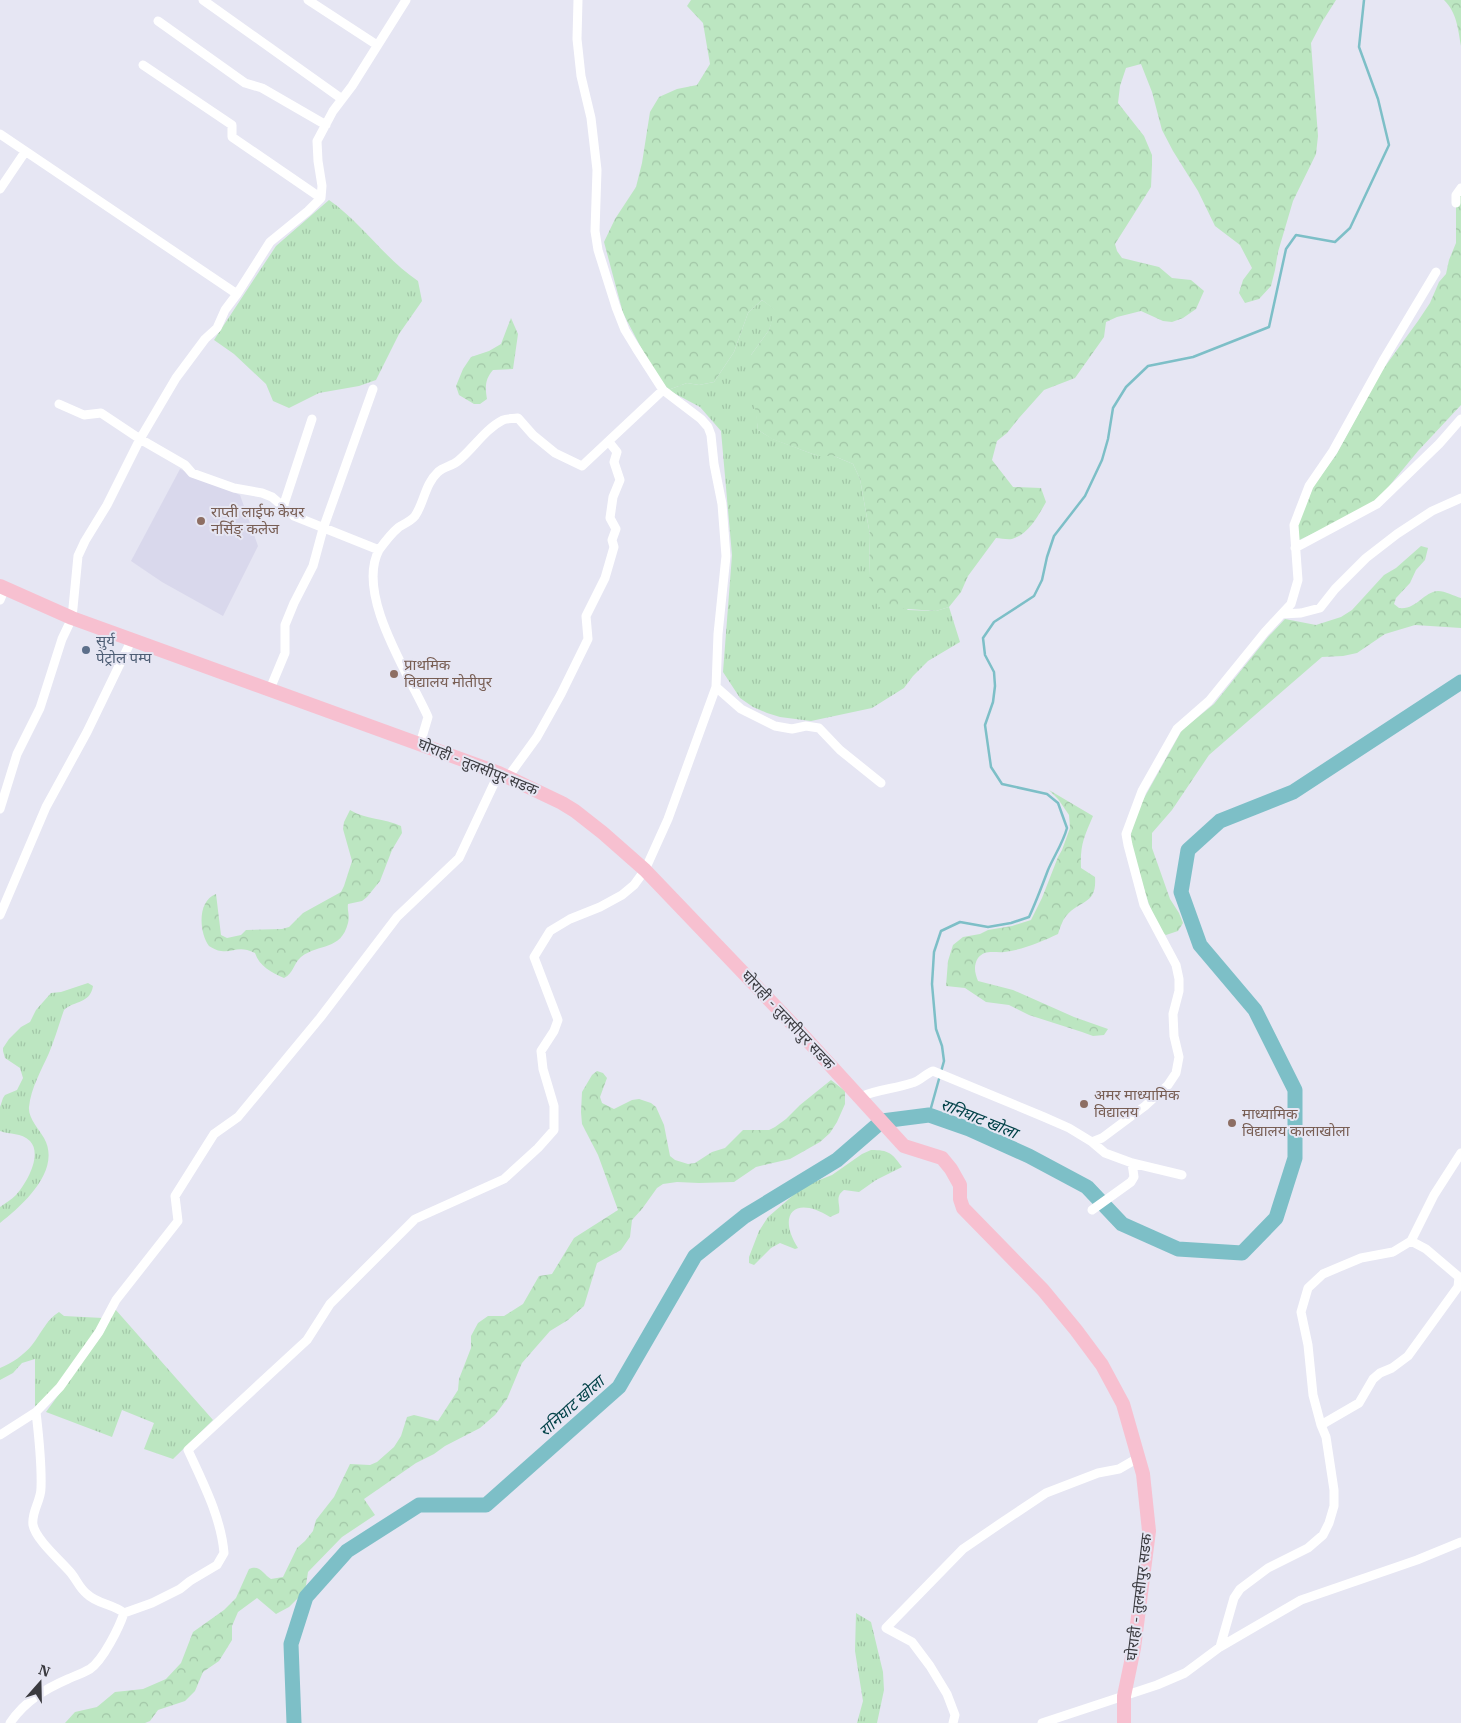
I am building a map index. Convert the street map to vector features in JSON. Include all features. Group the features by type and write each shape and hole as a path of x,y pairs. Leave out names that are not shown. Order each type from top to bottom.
{"main road":[{"name":"घोराही - तुलसीपुर सडक","path":"2,591 503,775 562,803 615,843 645,870 779,1009 904,1146 942,1158 960,1185 960,1199 963,1208 1043,1290 1098,1360 1123,1404 1143,1474 1149,1531 1134,1648 1124,1696 1124,1723"}],"street":[{"path":"203,0 342,99"},
{"path":"308,0 377,45"},
{"path":"0,809 17,754 40,708 62,639 72,618 78,556 85,541 107,504 140,439 176,378 205,339 217,328 225,310 270,242 321,198 322,186 318,161 318,141 342,99 406,0"},
{"path":"10,1723 30,1700 43,1690 90,1669 98,1661 124,1613 152,1603 180,1589 217,1565 224,1553 223,1543 214,1511 188,1450 307,1340 330,1304 415,1219 504,1180 554,1130 554,1106 543,1069 541,1051 554,1031 558,1020 534,957 550,931 570,919 600,907 622,895 634,885 645,870 668,819 716,687 718,634 726,556 722,504 714,464 711,435 702,419 663,390 626,330 616,307 598,250 594,231 597,170 591,118 581,76 577,39 578,0"},
{"path":"158,21 245,83 262,88 326,125"},
{"path":"143,65 232,125 232,137 321,198"},
{"path":"0,134 237,294"},
{"path":"0,189 25,152"},
{"path":"1456,203 1456,195 1461,188"},
{"path":"1092,1142 1102,1138 1146,1106 1168,1085 1176,1073 1179,1057 1174,1036 1173,1014 1179,991 1176,965 1144,905 1126,834 1142,791 1177,729 1209,701 1291,604 1298,580 1294,525 1309,486 1333,451 1384,359 1436,272"},
{"path":"270,690 285,652 286,625 294,603 313,566 323,529 373,389"},
{"path":"420,744 428,717 393,650 379,612 373,578 379,550 397,528 414,516 428,486 438,472 457,462 488,431 504,419 518,418 532,435 555,454 582,466 663,390"},
{"path":"59,404 84,415 101,413 140,439 185,465 192,473 234,488 272,497 294,516 379,550"},
{"path":"282,507 312,419"},
{"path":"1295,548 1377,504 1439,444 1461,419"},
{"path":"0,1435 36,1412 71,1373 99,1332 116,1300 178,1221 176,1196 214,1134 238,1117 320,1018 397,917 459,858 503,775 538,737 562,694 588,639 586,616 605,578 614,547 612,540 616,529 610,518 613,496 620,480 614,462 617,452 609,442"},
{"path":"1282,614 1300,614 1320,608 1335,589 1366,558 1397,534 1432,511 1461,498"},
{"path":"0,914 46,807 87,732 132,640"},
{"path":"716,687 741,708 775,726 792,729 806,726 819,728 840,750 881,783"},
{"path":"860,1097 875,1091 914,1083 927,1073 933,1072 1069,1128 1092,1142 1105,1153 1132,1163 1182,1175"},
{"path":"1220,1647 1234,1598 1240,1590 1268,1568 1308,1548 1323,1535 1334,1506 1334,1490 1326,1437 1313,1395 1308,1345 1301,1312 1308,1288 1323,1274 1360,1258 1393,1252 1411,1241 1434,1195 1461,1153"},
{"path":"1092,1210 1130,1182 1134,1177 1132,1163"},
{"path":"1321,1425 1359,1403 1373,1379 1408,1356 1458,1287 1459,1277 1426,1249 1411,1241"},
{"path":"36,1412 41,1452 42,1491 34,1513 33,1526 44,1543 87,1594 103,1603 118,1607 124,1613"},
{"path":"953,1723 954,1715 947,1694 930,1666 912,1642 886,1628 963,1550 1008,1518 1046,1494 1098,1473 1119,1469 1138,1458"},
{"path":"1042,1723 1157,1685 1185,1672 1220,1647 1301,1600 1416,1560 1461,1542"}],"shaded area":[{"name":"राप्ती लाईफ केयर नर्सिङ् कलेज","path":"180,469 240,495 258,546 223,616 162,582 131,561"}],"green space":[{"path":"691,0 1336,0 1311,43 1318,136 1316,154 1293,201 1278,252 1271,286 1259,299 1245,303 1239,293 1243,280 1252,268 1240,245 1215,226 1198,191 1173,151 1162,130 1152,92 1141,64 1126,68 1120,86 1118,103 1144,136 1152,155 1151,187 1115,244 1117,251 1122,258 1159,267 1172,278 1191,280 1204,291 1196,309 1183,318 1172,322 1163,321 1141,311 1106,322 1104,337 1075,378 1044,390 1007,433 997,441 992,460 1013,487 1041,488 1046,502 1028,529 1018,537 1012,539 996,538 968,576 961,592 949,607 936,611 878,607 869,576 870,535 860,479 853,464 834,456 818,456 772,439 758,430 751,378 751,355 769,330 775,310 762,300 748,313 734,352 714,382 699,385 687,383 668,390 649,363 623,313 604,242 615,219 636,187 650,112 659,97 677,89 697,85 710,64 703,23 687,6"},
{"path":"1444,0 1461,0 1461,46 1458,27 1452,10"},
{"path":"1461,188 1461,405 1418,451 1376,502 1297,541 1297,525 1314,485 1336,455 1381,372 1430,303 1439,282 1446,274 1456,243 1456,195"},
{"path":"329,200 352,219 394,262 418,281 422,301 399,334 376,380 359,386 319,393 289,408 273,401 266,384 234,354 214,340 276,246"},
{"path":"762,300 776,310 769,330 751,355 758,430 773,439 818,456 834,456 853,464 860,479 870,535 869,576 908,610 936,611 949,607 960,642 928,661 904,688 872,708 811,721 780,717 753,707 740,698 723,672 732,555 721,431 700,407 668,390 687,383 699,385 714,382 734,352 748,313"},
{"path":"511,318 518,334 513,369 493,370 486,383 487,399 480,404 474,404 459,395 456,386 463,369 471,357 489,351 501,344"},
{"path":"1421,546 1428,548 1425,560 1416,570 1410,583 1396,598 1394,604 1399,608 1405,608 1433,592 1441,591 1450,594 1461,598 1461,628 1415,625 1385,634 1357,653 1322,657 1209,755 1172,810 1152,833 1152,848 1170,899 1183,923 1178,931 1166,935 1155,920 1150,907 1131,844 1131,833 1138,809 1182,730 1214,704 1268,637 1285,619 1316,625 1341,617 1352,610 1384,575 1396,568"},
{"path":"1049,790 1093,816 1083,841 1081,868 1095,877 1093,893 1087,901 1066,916 1058,934 1018,949 984,953 976,961 975,972 978,981 1013,990 1074,1017 1108,1029 1104,1035 1093,1036 1029,1015 1009,1005 986,1002 965,988 946,986 948,961 953,945 963,937 1031,920 1042,898 1070,828 1069,815"},
{"path":"350,810 362,816 401,826 402,833 392,850 380,881 362,901 348,904 348,923 345,932 340,938 301,957 290,974 284,978 263,965 255,953 240,949 220,951 209,946 203,933 202,917 205,903 216,894 221,935 227,938 241,935 246,930 282,929 289,927 303,913 341,892 352,861 343,829"},
{"path":"88,983 93,986 89,996 64,1010 30,1100 30,1115 44,1138 48,1150 48,1162 44,1174 29,1197 0,1223 0,1207 16,1195 24,1184 32,1169 35,1154 34,1147 27,1138 0,1131 0,1107 3,1098 5,1095 17,1090 23,1078 20,1068 5,1058 3,1048 21,1027 30,1022 36,1010 51,993 61,992"},
{"path":"597,1071 603,1073 607,1078 600,1097 602,1103 614,1109 632,1100 639,1099 651,1103 656,1107 664,1125 670,1156 675,1160 688,1164 695,1163 712,1152 725,1148 743,1130 769,1130 775,1127 831,1080 845,1091 845,1104 830,1133 820,1142 790,1159 756,1167 734,1182 677,1182 663,1184 657,1188 632,1220 630,1237 621,1250 597,1263 584,1306 568,1320 550,1331 522,1363 507,1399 495,1415 480,1428 416,1463 364,1499 375,1515 342,1537 308,1572 304,1592 289,1607 276,1614 257,1598 238,1612 232,1626 232,1640 219,1661 203,1672 195,1691 185,1701 158,1710 150,1721 145,1723 65,1723 75,1712 97,1707 115,1692 143,1689 166,1679 181,1663 193,1632 224,1610 236,1598 249,1569 259,1569 271,1579 283,1577 297,1548 313,1531 316,1520 334,1497 350,1464 370,1465 377,1462 394,1447 401,1436 407,1417 414,1415 438,1421 458,1390 459,1379 471,1348 471,1336 478,1323 488,1316 504,1316 523,1304 539,1276 552,1274 574,1238 618,1210 598,1155 582,1124 582,1092 592,1075"},
{"path":"871,1150 890,1153 902,1167 876,1180 859,1192 844,1190 839,1195 839,1213 830,1217 808,1208 799,1208 793,1211 789,1217 789,1225 798,1248 795,1249 780,1243 771,1248 754,1265 749,1263 749,1257 759,1231 768,1217 804,1186 832,1175"},
{"path":"115,1309 213,1420 173,1459 144,1449 154,1423 122,1410 112,1437 46,1412 102,1335"},
{"path":"59,1312 64,1316 103,1318 59,1387 35,1407 35,1359 22,1363 13,1373 0,1380 0,1368 25,1352 47,1323"},
{"path":"856,1613 871,1622 883,1672 884,1690 877,1723 857,1723 863,1701 855,1651"}],"waterway":[{"path":"929,1115 944,1061 942,1046 936,1029 932,984 934,952 941,931 960,922 988,927 1011,923 1029,917 1067,828 1058,803 1047,794 1002,784 991,767 985,725 993,702 995,686 994,672 985,655 983,638 994,622 1034,596 1042,580 1054,536 1085,496 1102,460 1108,439 1113,408 1126,387 1148,366 1193,357 1269,327 1286,249 1296,235 1335,242 1350,228 1389,145 1378,99 1359,47 1364,0"},
{"name":"रानिघाट खोला","path":"294,1723 291,1644 306,1597 347,1551 419,1505 486,1505 619,1387 695,1256 745,1216 837,1160 882,1121 929,1115 969,1129 1029,1156 1087,1187 1122,1224 1178,1249 1242,1253 1276,1218 1295,1158 1295,1090 1255,1010 1200,945 1181,892 1188,850 1220,821 1293,792 1461,682"}],"place":[{"name":"राप्ती लाईफ केयर नर्सिङ् कलेज","path":"201,521"},
{"name":"सुर्य पेट्रोल पम्प","path":"86,650"},
{"name":"प्राथमिक विद्यालय मोतीपुर","path":"394,674"},
{"name":"अमर माध्यामिक विद्यालय","path":"1084,1104"},
{"name":"माध्यामिक विद्यालय कालाखोला","path":"1232,1123"}]}
